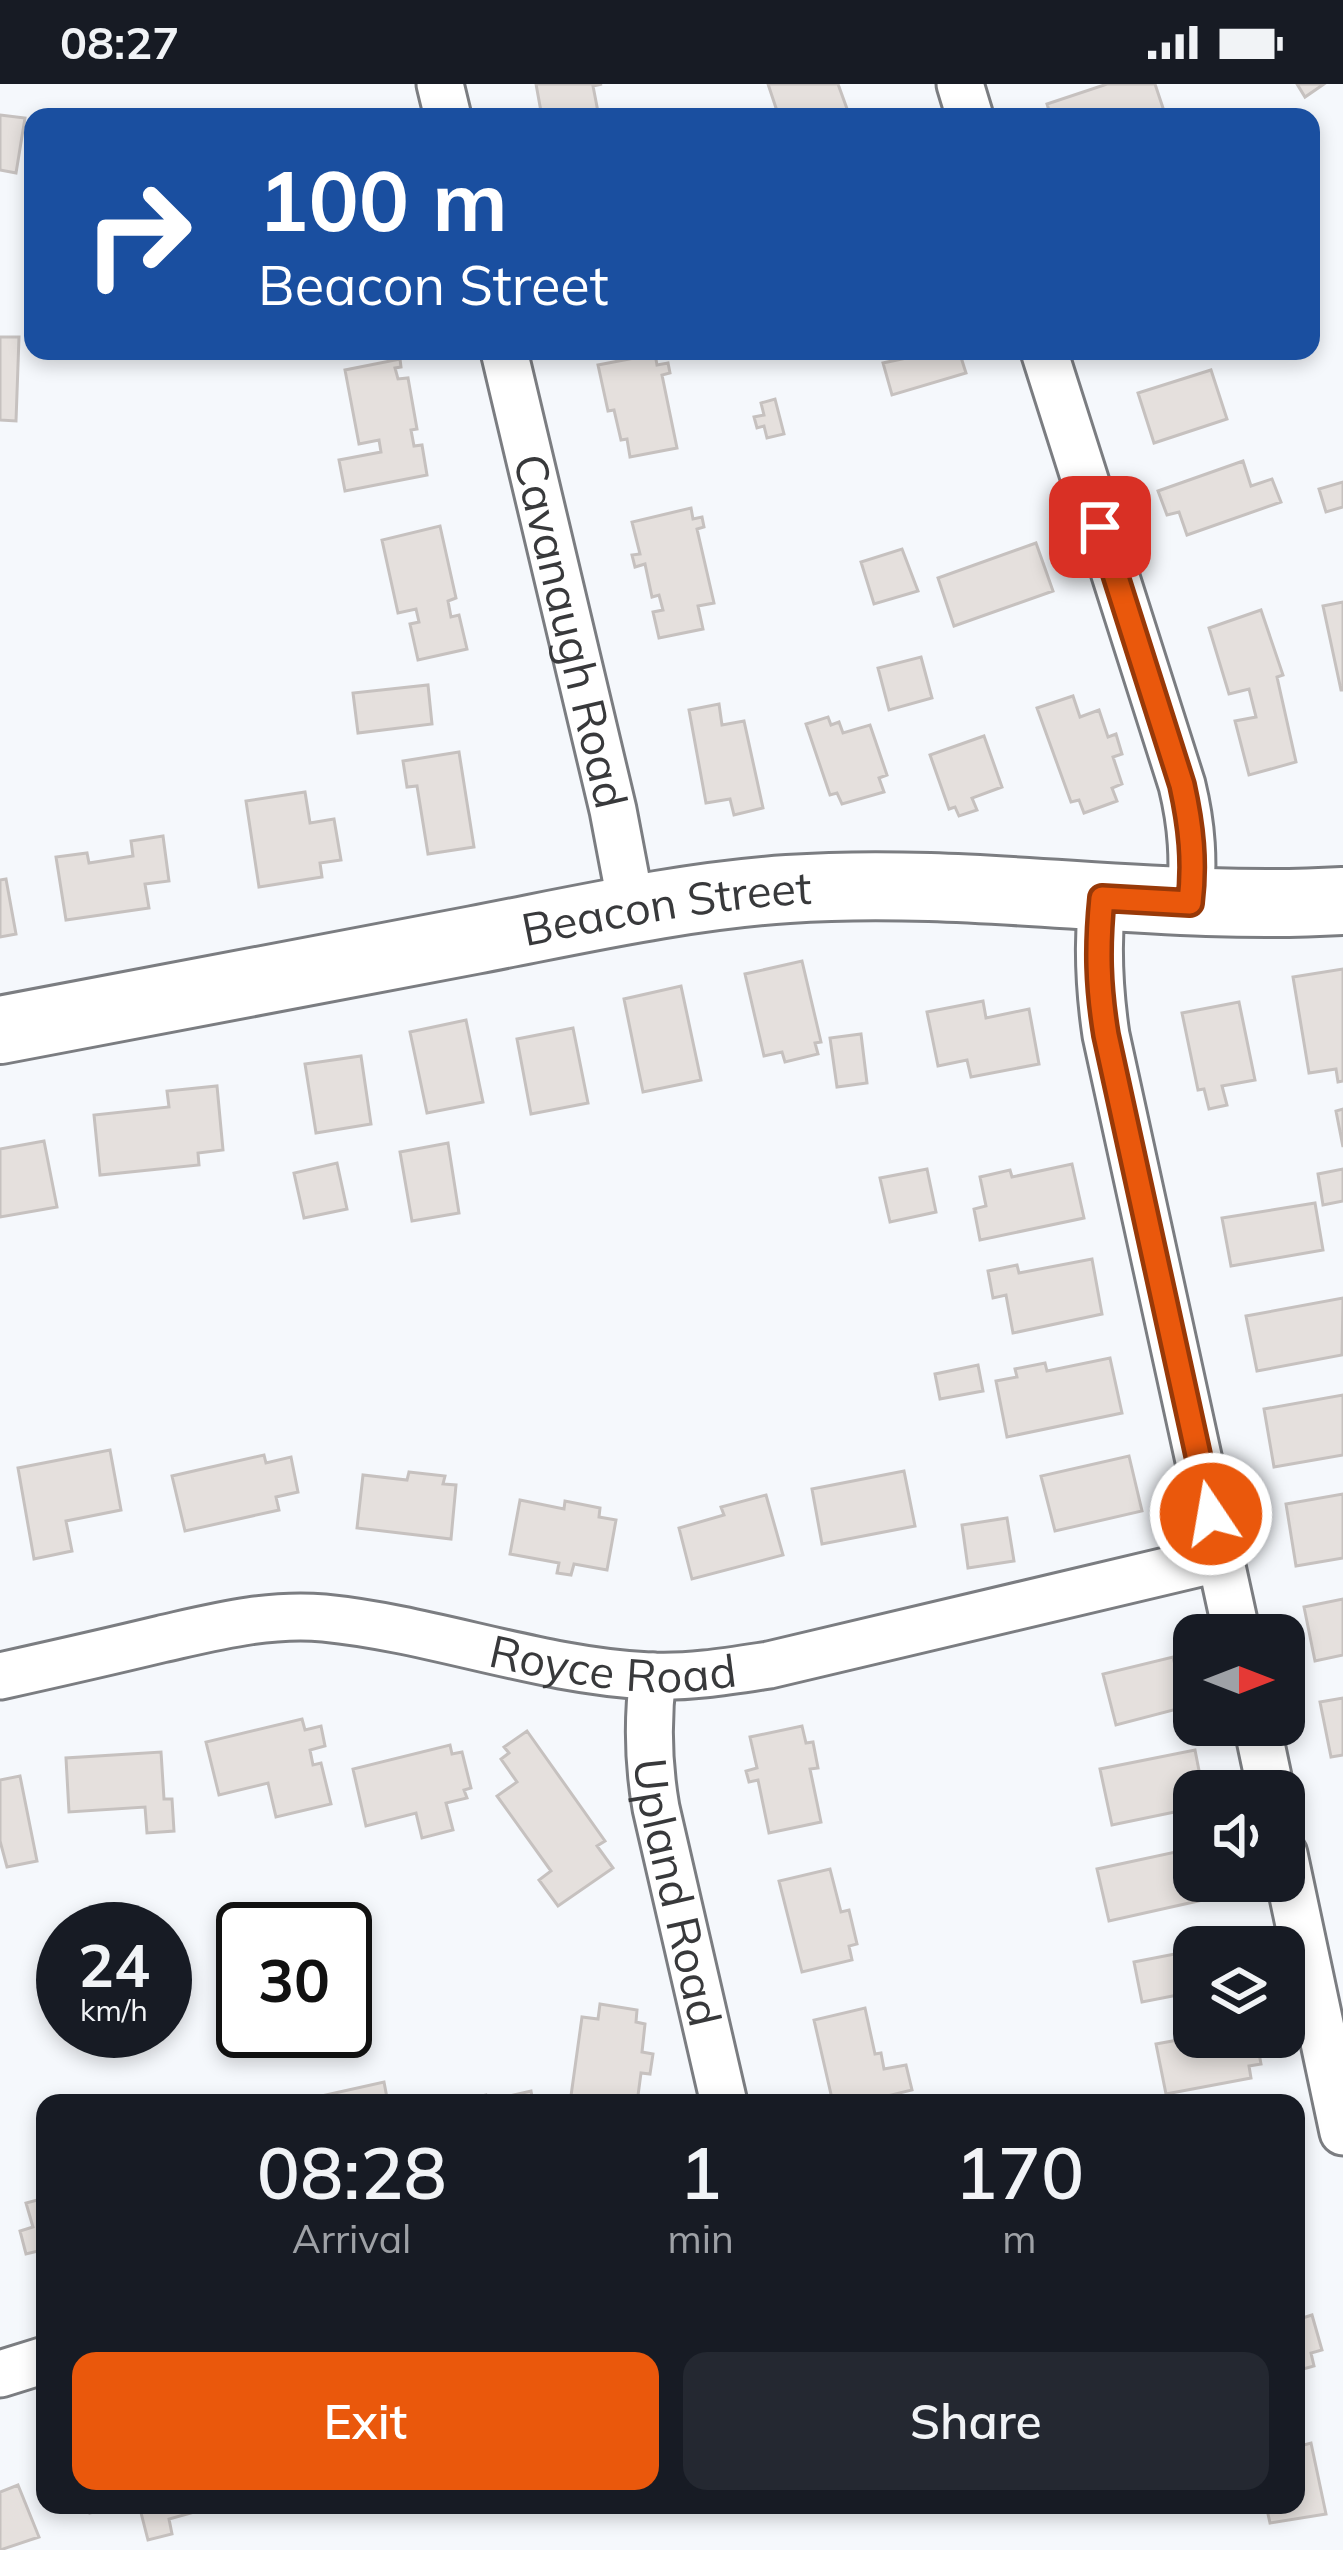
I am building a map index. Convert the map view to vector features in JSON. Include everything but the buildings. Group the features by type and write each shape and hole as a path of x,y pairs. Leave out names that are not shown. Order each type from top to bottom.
{"street":[{"name":"Cavanaugh Road","path":"506,360 614,810 632,910"},
{"path":"1047,360 1182,785 1194,862 1190,903"},
{"name":"Beacon Street","path":"0,1030 632,910 788,889 925,887 1275,905 1343,901"},
{"path":"1102,898 1098,985 1106,1035 1233,1614"},
{"name":"Royce Road","path":"0,1676 237,1622 278,1617 374,1625 596,1670 653,1676 712,1673 769,1665 1221,1558"},
{"name":"Upland Road","path":"653,1676 648,1762 722,2094"},
{"path":"1294,1902 1343,2132"},
{"path":"0,2374 36,2363"}],"route":[{"path":"1100,527 1191,824 1190,903 1102,898 1098,985 1211,1514"}]}
